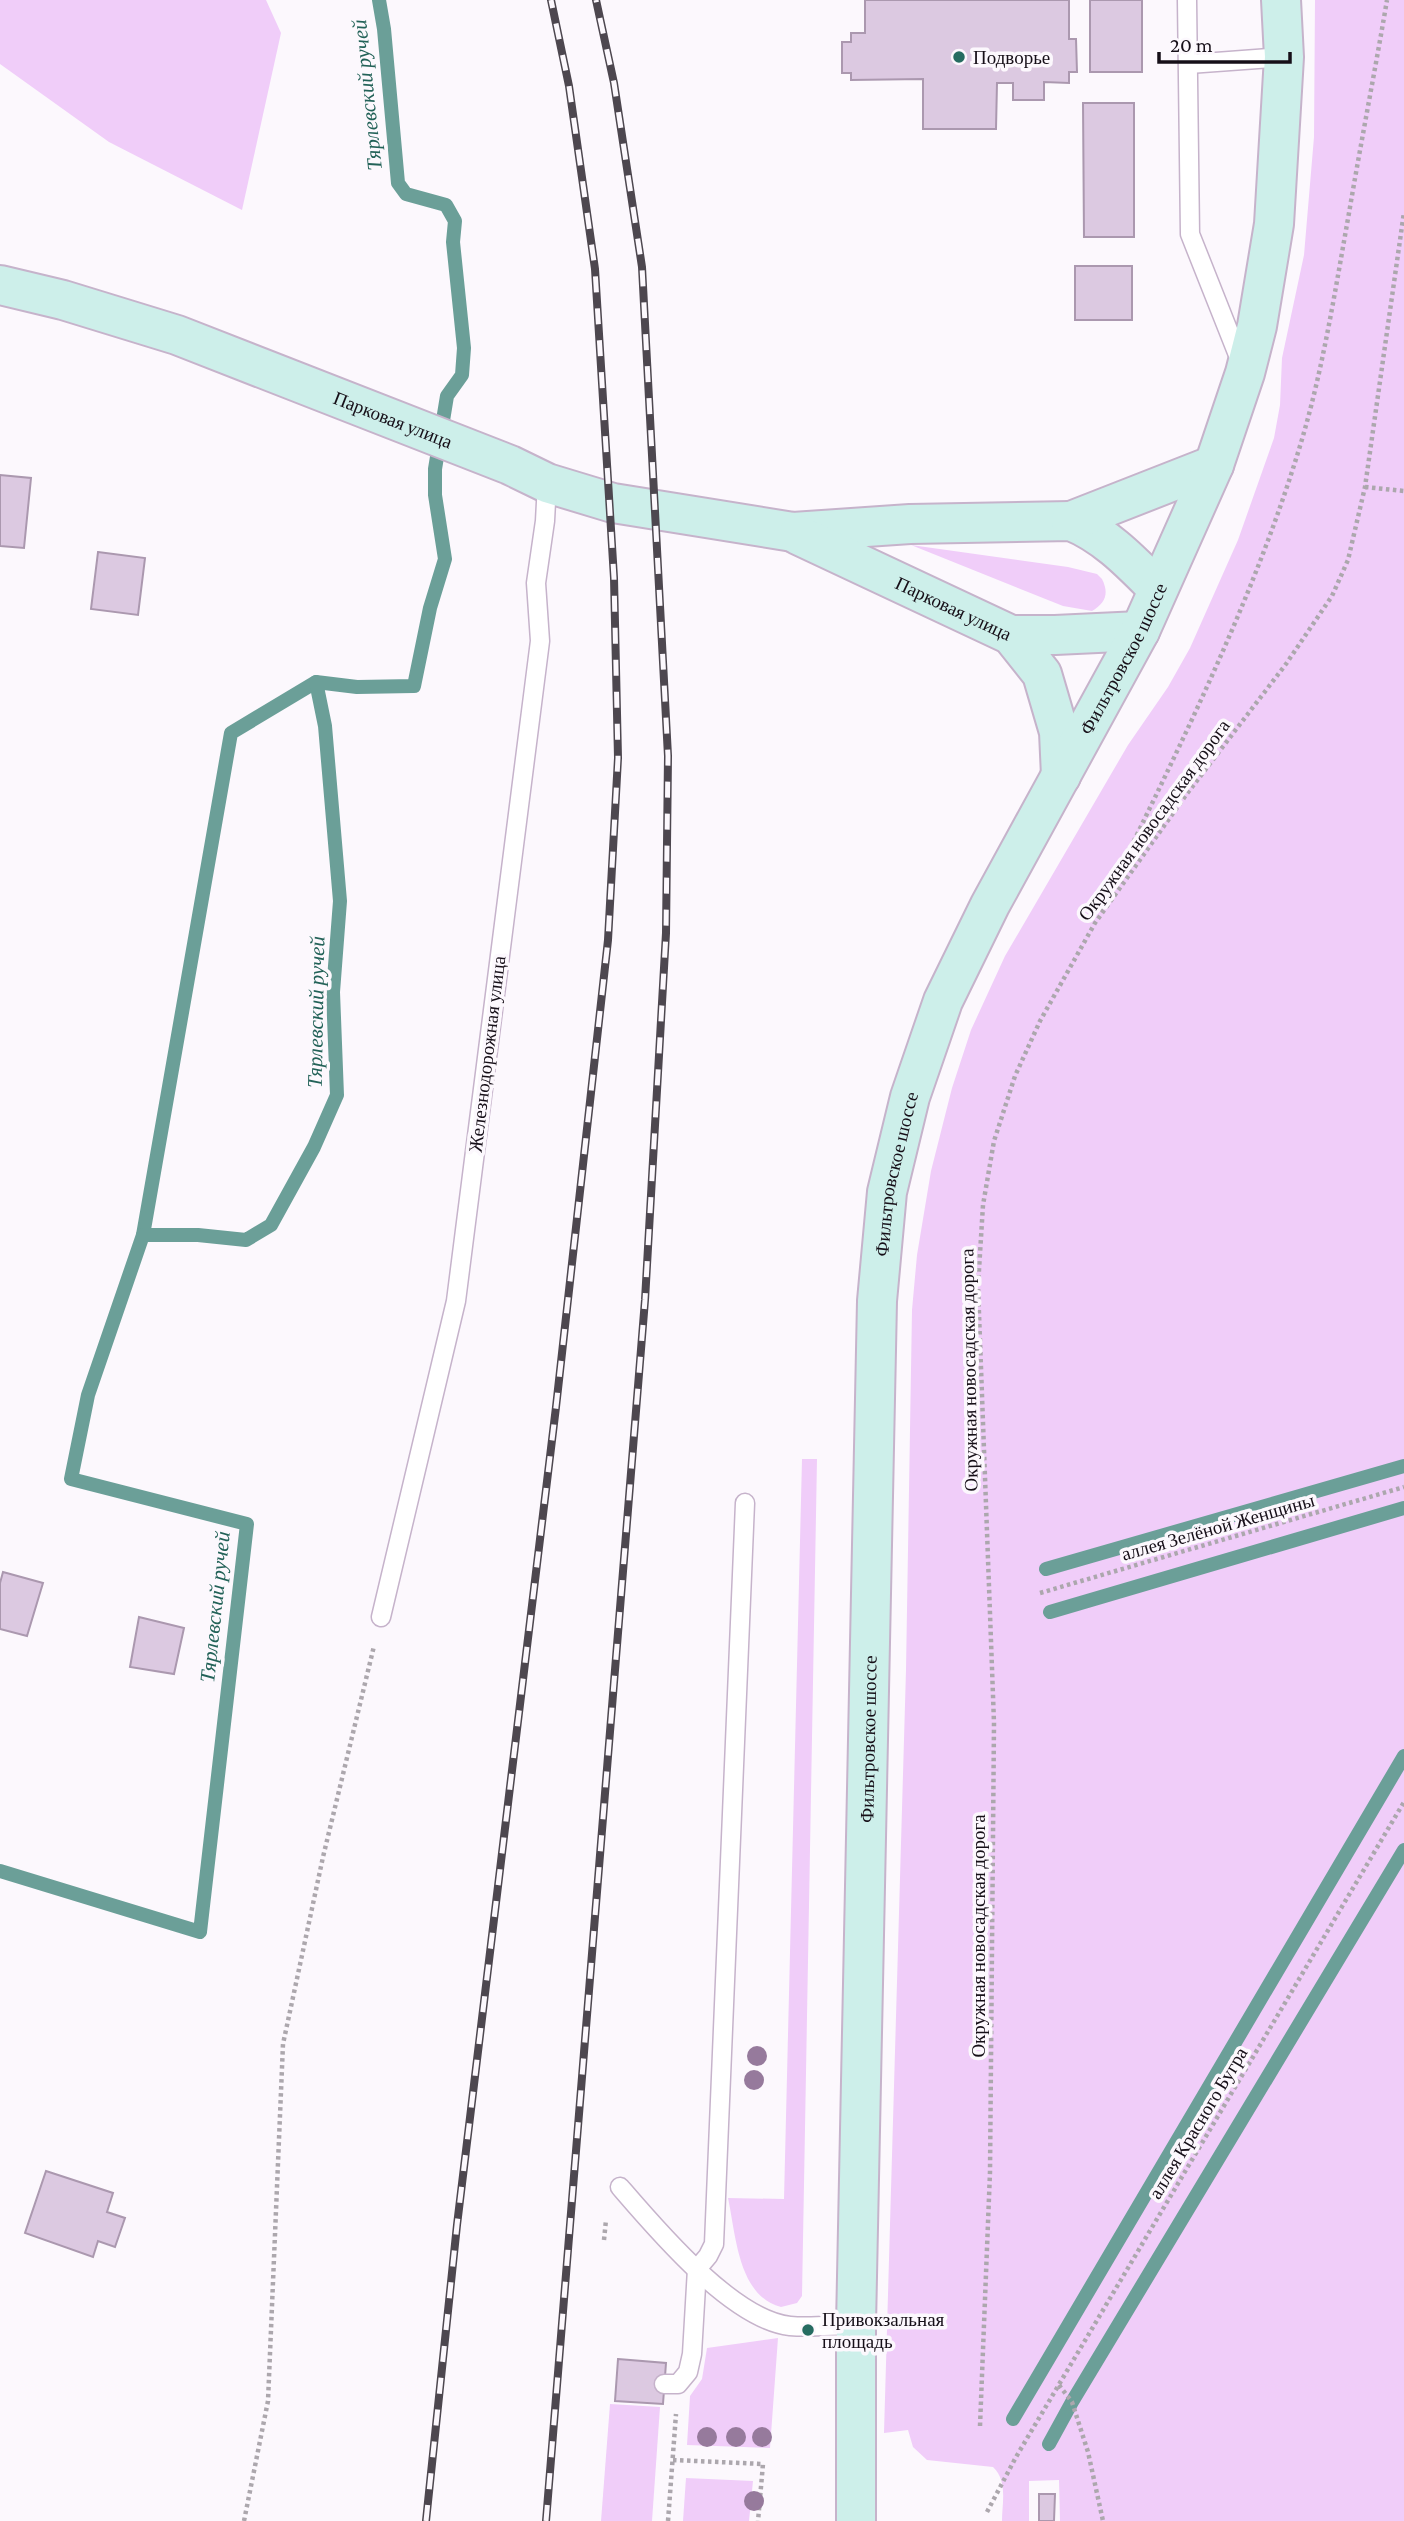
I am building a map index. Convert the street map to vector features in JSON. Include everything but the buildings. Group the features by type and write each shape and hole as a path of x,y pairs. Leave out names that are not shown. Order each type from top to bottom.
{"main road":[{"name":"Фильтровское шоссе","path":"856,2521 856,2325 877,1301 887,1192 910,1097 943,1001 990,905 1140,631 1214,465 1245,373 1257,326 1274,224 1283,57 1281,0"},
{"name":"Парковая улица","path":"0,285 63,300 177,335 510,465 547,484 613,503 793,532 910,524 1071,521 1087,527 1119,551 1158,589"},
{"path":"1071,521 1214,465"},
{"name":"Парковая улица","path":"793,532 1011,635 1042,674 1059,732 1061,776"},
{"path":"1011,635 1140,631"}],"lane":[{"path":"1187,0 1190,234 1245,373"},
{"path":"1189,64 1283,57"},
{"name":"Железнодорожная улица","path":"381,1618 456,1301 540,641 536,583 547,484"},
{"path":"671,2384 688,2372 692,2354 697,2269 714,2244 745,1503"},
{"path":"620,2188 666,2240 740,2306 788,2326 856,2325"}],"path":[{"path":"1095,923 1244,602 1274,525 1301,443 1331,314 1387,0"},
{"name":"Окружная новосадская дорога","path":"980,2426 990,2172 994,1723 978,1286 983,1205 994,1141 1015,1076 1040,1021 1095,923 1186,795 1286,664 1332,596 1348,560 1365,487 1404,212"},
{"path":"1365,487 1404,491"},
{"name":"аллея Зелёной Женщины","path":"1040,1593 1404,1487"},
{"path":"244,2521 268,2401 283,2044 323,1857 381,1618"},
{"name":"аллея Красного Бугра","path":"987,2512 1016,2457 1404,1802"},
{"path":"668,2521 673,2460 671,2384"},
{"path":"1059,2385 1072,2402 1088,2452 1103,2521"},
{"path":"673,2460 763,2464 758,2521"}],"shaded area":[{"path":"0,0 266,0 281,33 242,210 109,142 0,64"},
{"path":"1315,0 1404,0 1404,2521 1060,2521 1059,2480 1029,2481 1029,2521 1002,2521 1001,2479 993,2467 927,2460 913,2447 908,2430 884,2433 906,1670 912,1310 917,1255 931,1171 952,1088 971,1030 1005,956 1128,745 1168,687 1190,648 1238,540 1274,438 1280,405 1282,358 1304,255 1314,137"},
{"path":"911,545 1068,567 1097,574 1104,584 1105,597 1092,611 1063,606"},
{"path":"802,1459 817,1459 802,2296 797,2303 781,2307 767,2301 747,2277 737,2246 728,2198 784,2199"},
{"path":"778,2338 770,2448 687,2445 690,2396 702,2379 707,2348"},
{"path":"610,2404 660,2407 652,2521 601,2521"},
{"path":"686,2478 753,2481 749,2521 683,2521"}],"waterway":[{"name":"Тярлевский ручей","path":"0,1871 200,1932 247,1524 71,1479 88,1395 143,1235 198,1235 246,1240 271,1225 314,1147 337,1095 333,992 340,901 325,726 316,682 357,687 414,686 430,608 445,559 435,495 435,469 447,396 462,375 464,348 453,242 455,221 446,205 406,194 398,183 379,0"},
{"path":"143,1235 231,733 316,682"},
{"path":"1046,1569 1404,1466"},
{"path":"1050,1612 1404,1508"},
{"path":"1013,2419 1404,1756"},
{"path":"1049,2444 1404,1850"}],"railway":[{"path":"426,2521 457,2225 556,1407 608,940 618,758 614,578 595,269 569,86 551,0"},
{"path":"546,2521 645,1300 666,933 668,756 642,267 614,83 596,0"}],"place":[{"name":"Подворье","path":"959,57"},
{"name":"Привокзальная площадь","path":"808,2330"}]}
